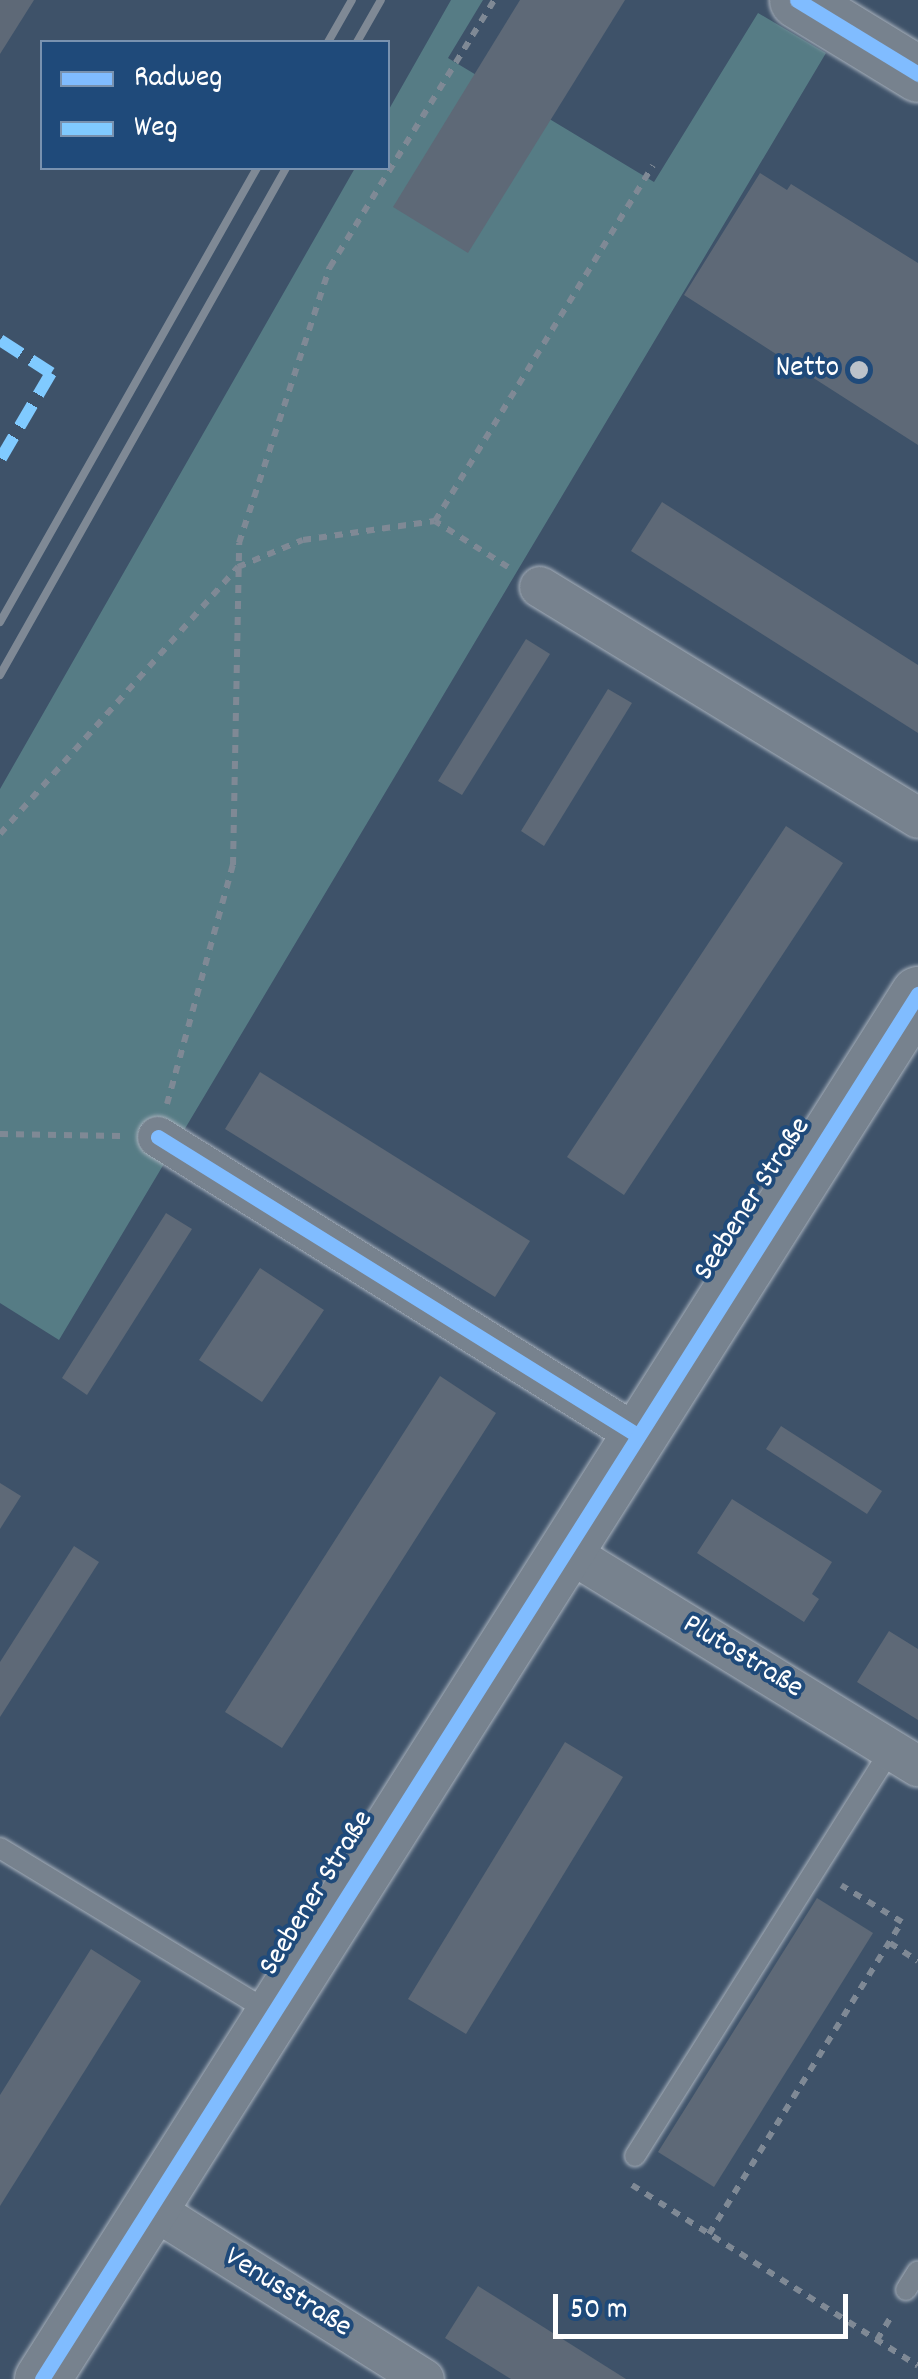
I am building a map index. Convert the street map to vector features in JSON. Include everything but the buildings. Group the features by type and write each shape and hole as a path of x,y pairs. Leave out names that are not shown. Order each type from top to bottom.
{"street":[{"path":"797,0 918,74"},
{"path":"540,588 918,818"},
{"name":"Seebener Straße","path":"42,2379 918,994"},
{"path":"158,1137 638,1435"},
{"name":"Plutostraße","path":"566,1550 904,1758"},
{"name":"Venusstraße","path":"151,2208 424,2379"}],"lane":[{"path":"635,2156 815,1869 904,1758"},
{"path":"0,1848 275,2016"},
{"path":"906,2290 918,2271"}],"path":[{"path":"0,1134 158,1137 233,865 239,543 330,268 494,0"},
{"path":"435,522 652,164"},
{"path":"0,834 238,567 303,540 435,522 540,588"},
{"path":"710,2234 902,1922 815,1869"},
{"path":"890,1943 918,1961"},
{"path":"635,2156 621,2178 918,2366"}],"green space":[{"path":"451,0 483,0 448,58 654,182 758,13 826,53 59,1340 0,1303 0,789 354,170 390,170 390,107"}],"railway":[{"path":"329,40 352,0"},
{"path":"358,40 381,0"},
{"path":"0,622 256,170"},
{"path":"0,675 285,170"}],"marked path":[{"path":"0,340 51,373 0,460"}],"cycle path":[{"path":"797,0 918,74"},
{"path":"42,2379 918,994"},
{"path":"158,1137 637,1435"}],"place":[{"name":"Netto","path":"859,370"}]}
